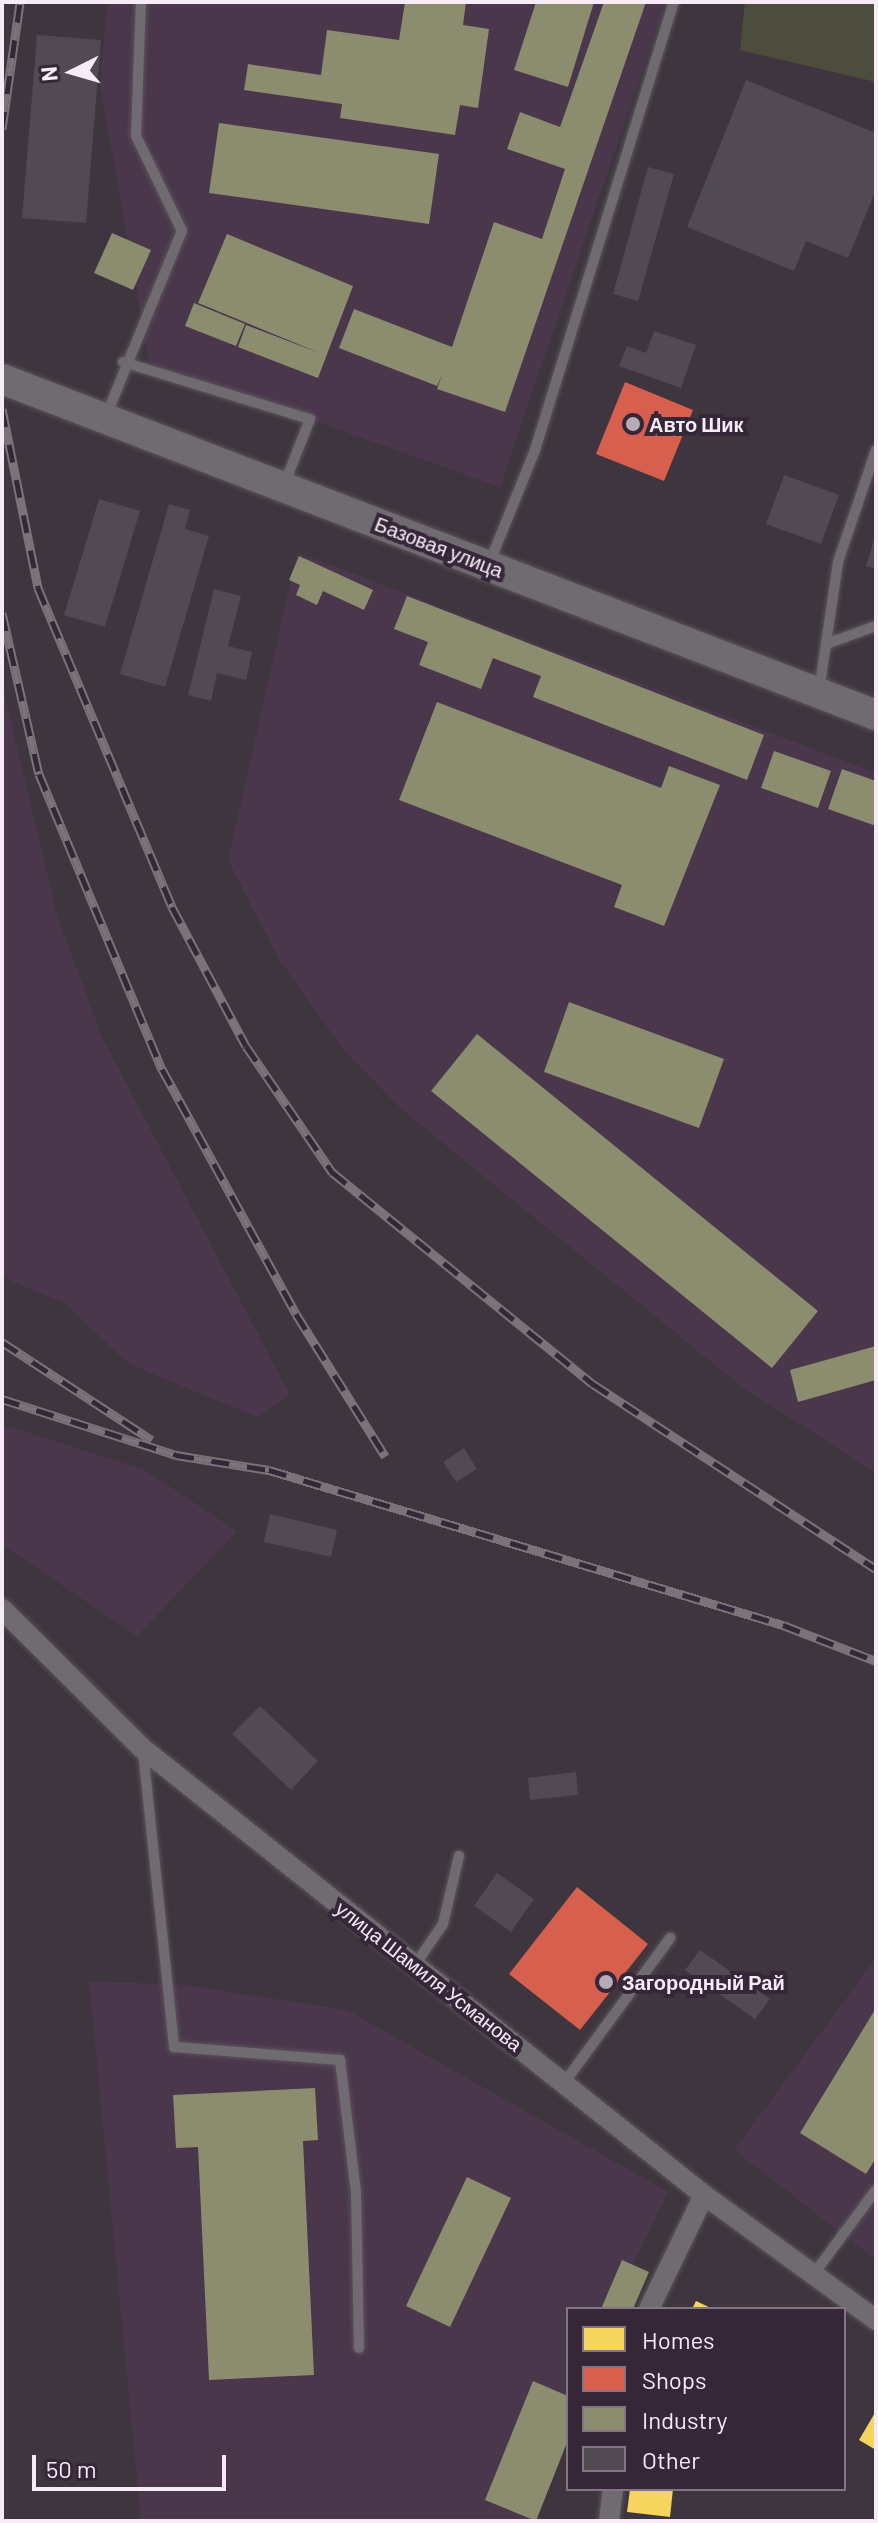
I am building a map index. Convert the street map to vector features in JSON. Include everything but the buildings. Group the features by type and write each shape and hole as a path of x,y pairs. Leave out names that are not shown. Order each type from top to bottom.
{"main road":[{"name":"Базовая улица","path":"2,379 876,715"}],"street":[{"name":"улица Шамиля Усманова","path":"2,1609 142,1748 704,2195 816,2271 876,2320"},
{"path":"650,2307 704,2195"},
{"path":"609,2521 613,2491"}],"lane":[{"path":"105,418 123,362 182,231 136,136 141,2"},
{"path":"488,566 535,450 674,2"},
{"path":"123,362 310,419 283,487"},
{"path":"818,693 838,562 876,450"},
{"path":"826,644 876,626"},
{"path":"142,1748 174,2047 340,2060 356,2192 359,2348"},
{"path":"415,1965 443,1924 459,1856"},
{"path":"564,2083 670,1938"},
{"path":"816,2271 876,2190"}],"shaded area":[{"path":"107,2 666,2 500,487 149,362 100,85"},
{"path":"297,552 876,773 876,1473 742,1387 401,1109 342,1048 278,958 228,860"},
{"path":"2,683 57,914 102,1037 290,1395 257,1417 129,1364 63,1302 2,1277"},
{"path":"2,1424 145,1470 237,1531 137,1636 2,1545"},
{"path":"876,1958 876,2260 734,2150"},
{"path":"89,1982 177,1984 347,2010 668,2192 612,2307 566,2307 566,2434 532,2521 141,2521"}],"green space":[{"path":"745,2 876,2 876,82 740,50"}],"railway":[{"path":"2,129 20,2"},
{"path":"2,409 38,588 172,907 246,1046 332,1172 593,1384 876,1569"},
{"path":"2,613 39,774 162,1069 296,1314 385,1456"},
{"path":"2,1342 152,1440"},
{"path":"2,1399 176,1455 269,1470 783,1625 876,1661"}],"place":[{"name":"Авто Шик","path":"633,424"},
{"name":"Загородный Рай","path":"606,1982"}]}
